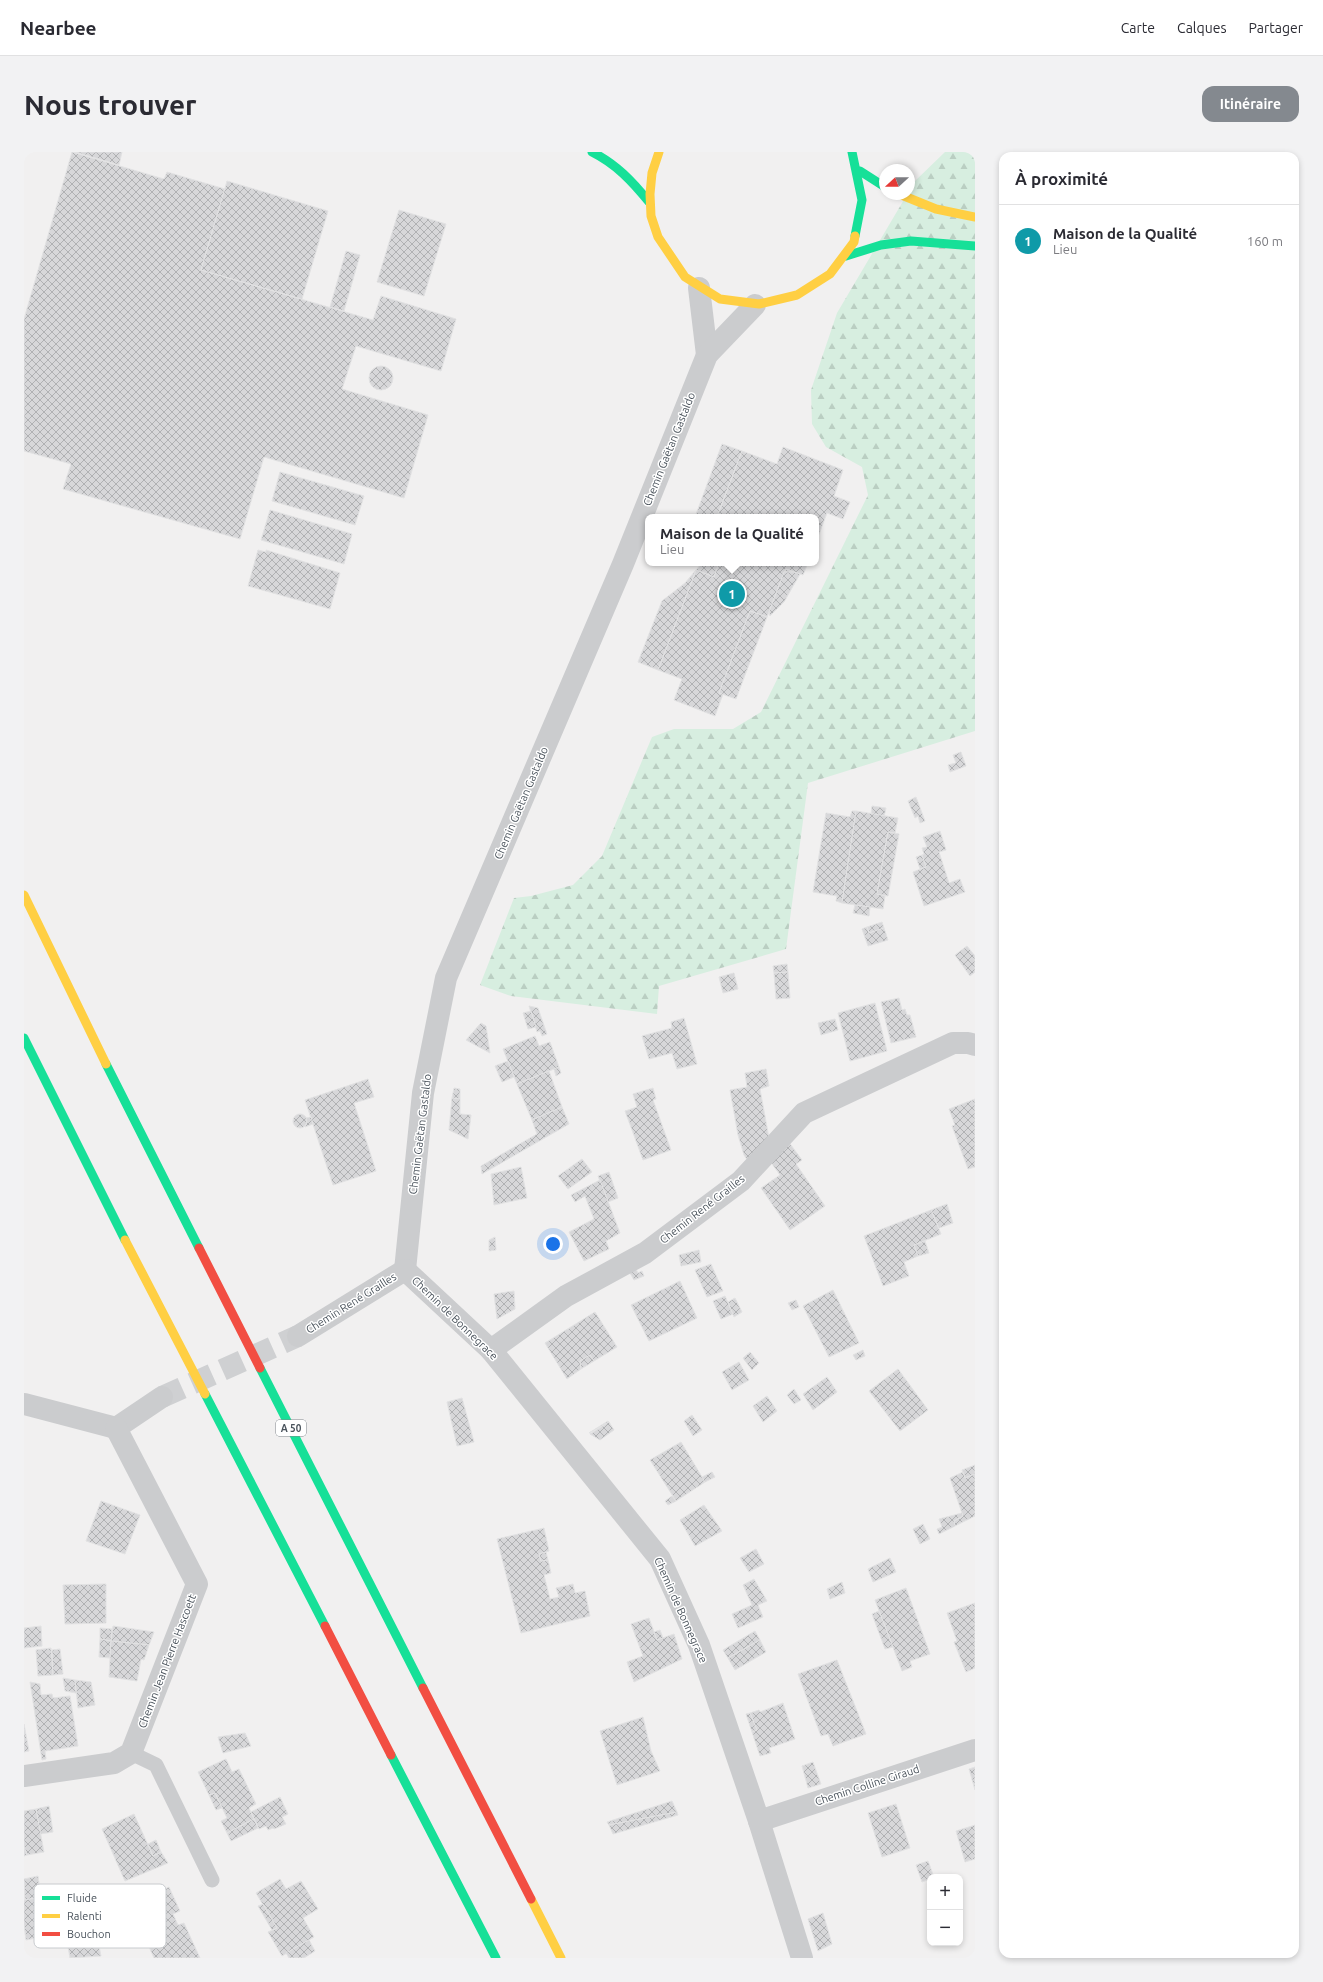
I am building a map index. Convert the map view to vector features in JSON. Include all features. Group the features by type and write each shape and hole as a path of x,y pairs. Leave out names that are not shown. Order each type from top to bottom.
{"main road":[{"path":"592,152 610,160 629,176 649,202"},
{"path":"659,152 651,177 649,202 653,228 664,251 679,272 699,288 726,300 755,305 781,302 806,292 828,277 846,256 858,230 863,200 860,171 852,152"},
{"path":"860,171 879,183"},
{"path":"912,200 960,216 975,217"},
{"path":"846,256 881,246 911,241 975,246"},
{"name":"A 50","path":"24,895 146,1143 561,1958"},
{"path":"24,1038 102,1196 496,1958"}],"street":[{"name":"Chemin Gaëtan Gastaldo","path":"699,288 706,356"},
{"name":"Chemin Gaëtan Gastaldo","path":"405,1270 423,1093 446,978 623,564 706,356 755,305"},
{"name":"Chemin René Grailles","path":"491,1350 566,1296 645,1253 741,1181 804,1112 953,1043 968,1043 975,1045"},
{"name":"Chemin René Grailles","path":"298,1336 405,1270"},
{"name":"Chemin de Bonnegrace","path":"405,1270 491,1350 660,1559 699,1645 759,1821 802,1958"},
{"path":"24,1404 116,1428 162,1397"},
{"name":"Chemin Jean Pierre Hascoett","path":"116,1428 197,1584 131,1753"},
{"name":"Chemin Colline Giraud","path":"759,1821 975,1750"},
{"path":"24,1776 114,1763 131,1753"}],"lane":[{"path":"131,1753 156,1765 212,1880"}],"green space":[{"path":"945,152 975,152 975,731 808,783 786,949 659,986 657,1014 511,996 480,985 514,898 531,896 573,885 602,856 652,737 674,729 733,729 761,712 868,495 862,467 826,447 812,424 811,390 837,313 904,200 915,200 915,181"}],"building":[{"path":"72,152 164,179 167,172 225,189 201,270 373,320 381,296 456,319 441,371 356,346 342,389 428,415 404,498 264,457 240,539 63,489 71,464 24,451 24,319"},
{"path":"75,152 122,152 119,165"},
{"path":"227,181 328,211 302,299 201,270"},
{"path":"399,210 446,224 424,296 377,282"},
{"path":"346,251 360,255 344,311 330,307"},
{"path":"381,366 390,369 393,378 390,387 381,390 372,387 369,378 372,369"},
{"path":"722,444 742,451 718,514 696,514"},
{"path":"783,447 843,470 834,496 850,502 843,519 827,513 819,534 819,514 718,514 742,451 777,464"},
{"path":"280,472 364,496 355,525 272,501"},
{"path":"270,510 352,534 344,564 261,540"},
{"path":"258,550 266,552 266,550 340,573 330,609 248,586"},
{"path":"699,566 718,566 714,577 696,570"},
{"path":"718,566 807,566 803,575 786,569 767,617 750,611 719,693 723,694 715,716 674,700 682,679 658,670 696,570 714,577"},
{"path":"786,569 794,572 784,572"},
{"path":"696,570 658,670 638,662 662,601 685,583"},
{"path":"784,572 794,572 800,574 784,602 770,616 769,612"},
{"path":"750,611 767,617 736,699 719,693"},
{"path":"961,752 966,766 950,772 948,765 956,763 953,755"},
{"path":"916,797 925,821 920,823 918,816 915,818 908,801"},
{"path":"872,806 886,808 884,817 871,814"},
{"path":"852,811 856,811 842,903 836,901 837,896 813,892 826,813 850,817"},
{"path":"856,811 898,818 895,833 888,832 877,894 885,896 883,909 842,903"},
{"path":"940,831 946,850 939,852 949,883 960,879 965,892 924,906 913,872 926,867 922,855 924,854 922,848 927,847 923,837"},
{"path":"888,832 899,834 888,896 877,894"},
{"path":"922,855 926,867 920,869 916,857"},
{"path":"855,905 870,907 869,916 853,913"},
{"path":"882,922 884,928 869,933 867,927"},
{"path":"867,927 869,933 884,928 888,940 868,946 862,929"},
{"path":"967,946 975,956 975,972 970,976 955,955"},
{"path":"787,964 788,972 774,973 773,966"},
{"path":"788,972 790,998 776,999 774,973"},
{"path":"734,973 738,989 723,993 719,977"},
{"path":"899,998 902,1010 905,1009 907,1015 910,1015 916,1037 891,1043 881,1002"},
{"path":"875,1003 887,1051 850,1061 838,1013"},
{"path":"529,1006 538,1008 547,1034 542,1036 540,1031 537,1032"},
{"path":"531,1011 536,1027 528,1029 523,1013"},
{"path":"684,1018 697,1064 677,1069 672,1053 649,1059 642,1036 672,1028 671,1022"},
{"path":"835,1019 838,1030 821,1035 818,1023"},
{"path":"481,1023 486,1026 490,1053 466,1040"},
{"path":"535,1036 539,1046 550,1042 559,1067 517,1084 503,1049"},
{"path":"508,1061 514,1077 502,1082 495,1066"},
{"path":"559,1067 561,1073 556,1076 554,1069"},
{"path":"766,1069 769,1086 760,1089 769,1138 748,1161 744,1155 738,1135 730,1090 747,1087 745,1073"},
{"path":"549,1071 562,1107 532,1120 517,1084"},
{"path":"368,1079 374,1097 354,1103 376,1171 333,1185 305,1100"},
{"path":"454,1088 460,1089 460,1099 452,1098"},
{"path":"653,1088 656,1099 653,1100 671,1150 643,1160 625,1111 637,1107 633,1094"},
{"path":"452,1098 460,1099 460,1114 471,1115 468,1139 449,1130"},
{"path":"975,1099 975,1167 968,1169 952,1126 955,1125 949,1109"},
{"path":"562,1107 569,1124 482,1174 481,1166 537,1134 532,1120"},
{"path":"297,1114 303,1114 307,1118 307,1124 303,1128 297,1128 293,1124 293,1118"},
{"path":"311,1117 313,1124 305,1127 307,1122 306,1118"},
{"path":"788,1141 802,1160 796,1164 825,1206 790,1230 761,1188 780,1175 770,1161"},
{"path":"582,1159 592,1172 568,1189 558,1176"},
{"path":"521,1167 527,1198 494,1205 491,1174"},
{"path":"609,1172 618,1198 608,1202 598,1176"},
{"path":"600,1180 620,1233 606,1241 609,1249 584,1261 569,1232 594,1219 585,1196 575,1202 571,1195"},
{"path":"947,1204 953,1223 939,1228 931,1210"},
{"path":"931,1210 941,1234 914,1245 918,1256 904,1262 909,1276 883,1286 864,1236"},
{"path":"495,1237 496,1250 489,1251 489,1240"},
{"path":"925,1241 929,1253 918,1256 914,1245"},
{"path":"699,1250 701,1262 681,1266 679,1255"},
{"path":"711,1264 723,1291 707,1297 695,1270"},
{"path":"636,1269 638,1273 642,1271 644,1276 634,1280 630,1273"},
{"path":"680,1281 697,1318 649,1341 631,1305"},
{"path":"833,1290 859,1343 829,1357 803,1306"},
{"path":"514,1291 515,1309 497,1319 494,1294"},
{"path":"725,1296 733,1314 721,1319 713,1301"},
{"path":"735,1298 742,1312 734,1317 728,1302"},
{"path":"796,1300 799,1307 792,1310 788,1303"},
{"path":"595,1312 617,1347 594,1361 590,1355 580,1361 581,1369 567,1379 545,1343"},
{"path":"863,1350 865,1356 856,1360 853,1355"},
{"path":"750,1352 759,1363 752,1370 743,1358"},
{"path":"590,1355 594,1361 581,1369 580,1361"},
{"path":"739,1362 749,1380 732,1390 722,1372"},
{"path":"898,1369 928,1410 900,1431 869,1391"},
{"path":"827,1377 837,1392 813,1410 803,1394"},
{"path":"794,1389 801,1400 794,1404 787,1395"},
{"path":"767,1396 777,1411 763,1422 753,1406"},
{"path":"462,1398 474,1442 457,1446 447,1402"},
{"path":"692,1415 702,1430 693,1436 684,1421"},
{"path":"608,1421 609,1422 589,1433"},
{"path":"609,1422 614,1430 600,1440 590,1434"},
{"path":"681,1442 705,1482 676,1501 650,1460"},
{"path":"975,1465 975,1474 965,1478 962,1470"},
{"path":"712,1472 715,1477 705,1482 702,1477"},
{"path":"963,1472 965,1478 975,1474 975,1516 955,1526 954,1521 963,1516 950,1478"},
{"path":"672,1496 676,1501 668,1505 665,1501"},
{"path":"101,1501 140,1515 125,1554 86,1541"},
{"path":"704,1505 722,1531 695,1546 680,1520"},
{"path":"962,1513 963,1516 954,1521 955,1526 939,1534 937,1529 942,1527 939,1519"},
{"path":"923,1524 930,1539 920,1544 913,1529"},
{"path":"544,1528 549,1551 539,1554 541,1561 548,1560 551,1573 544,1575 550,1599 559,1597 556,1588 573,1584 575,1593 585,1591 590,1616 521,1633 497,1539"},
{"path":"756,1549 764,1564 749,1572 740,1558"},
{"path":"546,1552 548,1560 541,1561 539,1554"},
{"path":"890,1558 896,1572 873,1582 868,1569"},
{"path":"754,1579 767,1601 758,1605 763,1617 738,1628 732,1614 752,1605 743,1585"},
{"path":"842,1582 845,1593 830,1599 827,1589"},
{"path":"106,1584 106,1623 65,1624 63,1585"},
{"path":"906,1588 930,1654 910,1661 912,1667 902,1671 875,1600"},
{"path":"975,1603 975,1668 966,1672 954,1642 957,1641 947,1613"},
{"path":"879,1611 893,1647 885,1649 872,1614"},
{"path":"649,1618 657,1640 674,1634 682,1659 634,1682 627,1662 643,1656 631,1624"},
{"path":"41,1626 42,1646 24,1648 24,1628"},
{"path":"113,1626 154,1632 149,1645 111,1641"},
{"path":"100,1628 112,1629 111,1641 100,1639"},
{"path":"660,1630 663,1638 657,1640 654,1632"},
{"path":"755,1631 760,1640 728,1658 723,1650"},
{"path":"100,1639 111,1641 110,1658 99,1657"},
{"path":"760,1640 766,1652 735,1670 728,1658"},
{"path":"111,1641 149,1645 144,1660 141,1659 137,1681 109,1677"},
{"path":"51,1648 53,1675 38,1676 36,1650"},
{"path":"60,1649 63,1674 53,1675 52,1650"},
{"path":"837,1660 866,1734 833,1746 828,1734 821,1736 798,1674"},
{"path":"63,1678 75,1680 76,1693 65,1691"},
{"path":"75,1680 91,1682 95,1705 78,1708"},
{"path":"30,1682 40,1684 41,1695 52,1694 53,1698 70,1696 78,1746 45,1751 46,1759 42,1760"},
{"path":"783,1703 795,1739 769,1748 771,1753 760,1756 752,1732 757,1730 750,1713 759,1710 760,1712"},
{"path":"750,1713 757,1730 752,1732 746,1714"},
{"path":"643,1717 651,1751 660,1771 617,1785 600,1731"},
{"path":"24,1724 29,1751 24,1752"},
{"path":"245,1733 251,1746 223,1753 218,1737"},
{"path":"226,1759 232,1772 239,1769 256,1804 249,1808 254,1819 227,1833 221,1821 227,1818 215,1793 209,1795 198,1772"},
{"path":"813,1762 821,1784 808,1788 802,1766"},
{"path":"975,1767 975,1790 969,1769"},
{"path":"215,1793 222,1808 216,1810 209,1795"},
{"path":"280,1797 288,1814 282,1817 286,1824 274,1829 268,1830 266,1826 259,1829 251,1812"},
{"path":"672,1801 677,1812 609,1825 607,1822"},
{"path":"896,1804 910,1848 882,1857 868,1813"},
{"path":"49,1806 53,1832 40,1834 36,1809"},
{"path":"36,1809 44,1852 27,1855 24,1847 24,1811"},
{"path":"677,1812 678,1815 613,1834 609,1825"},
{"path":"134,1814 153,1856 161,1852 168,1863 125,1881 102,1829"},
{"path":"254,1819 258,1828 231,1841 227,1833"},
{"path":"975,1825 975,1859 965,1862 956,1831"},
{"path":"156,1840 161,1852 153,1856 148,1844"},
{"path":"24,1847 27,1855 24,1856"},
{"path":"928,1861 933,1874 927,1874 927,1880 922,1882 916,1865"},
{"path":"38,1876 39,1884 34,1884 34,1898 25,1900 24,1879"},
{"path":"280,1879 286,1889 301,1881 318,1909 303,1918 314,1937 282,1956 268,1932 277,1928 256,1893"},
{"path":"169,1887 180,1911 173,1914 178,1925 184,1923 200,1958 154,1958 149,1948 166,1948 166,1888"},
{"path":"34,1898 34,1938 26,1940 24,1925 24,1900"},
{"path":"263,1904 277,1928 272,1930 258,1906"},
{"path":"823,1913 832,1944 818,1951 808,1919"},
{"path":"309,1940 315,1951 304,1958 289,1958 286,1953"},
{"path":"68,1948 99,1948 101,1956 70,1958"}],"tunnel":[{"path":"162,1397 298,1336"}],"traffic: fast":[{"path":"592,152 609,162 623,174 649,202"},
{"path":"852,152 862,200 855,236"},
{"path":"860,171 879,183"},
{"path":"846,256 881,245 911,241 975,246"},
{"path":"24,1038 125,1240"},
{"path":"106,1064 199,1248"},
{"path":"260,1368 423,1688"},
{"path":"205,1394 325,1626"},
{"path":"391,1755 496,1958"}],"traffic: slow":[{"path":"659,152 652,173 650,194 651,216 658,237 685,277 720,299 759,304 797,295 830,274 854,242 855,236"},
{"path":"914,200 936,209 975,217"},
{"path":"24,895 106,1064"},
{"path":"125,1240 205,1394"},
{"path":"531,1899 561,1958"}],"traffic: jam":[{"path":"199,1248 260,1368"},
{"path":"325,1626 391,1755"},
{"path":"423,1688 531,1899"}],"place":[{"name":"Maison de la Qualité","path":"732,594"}]}
